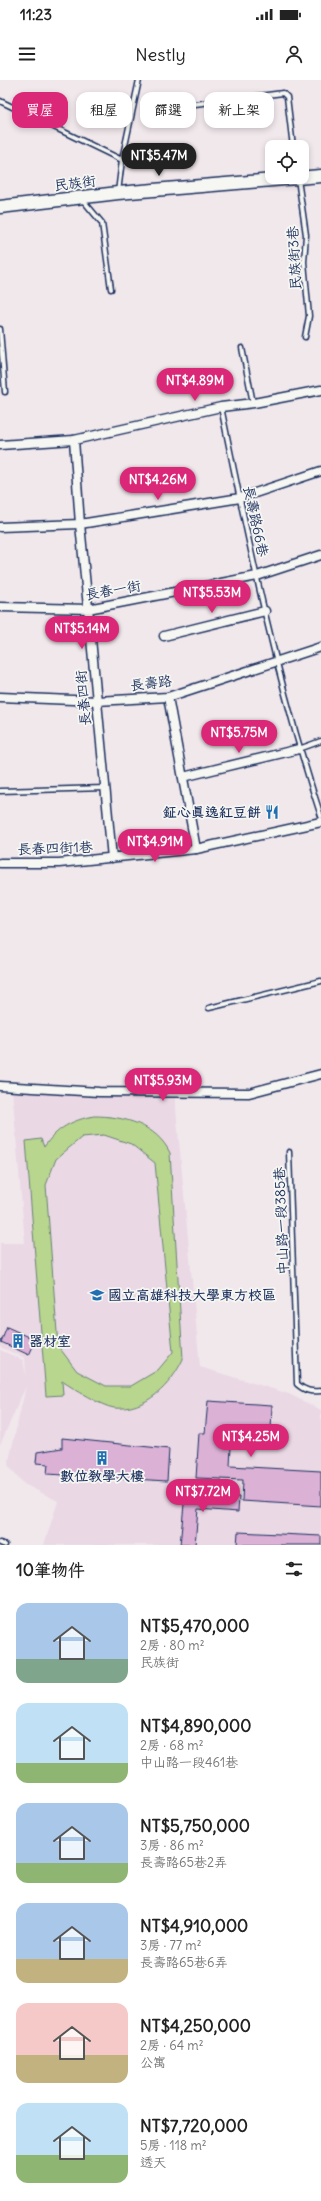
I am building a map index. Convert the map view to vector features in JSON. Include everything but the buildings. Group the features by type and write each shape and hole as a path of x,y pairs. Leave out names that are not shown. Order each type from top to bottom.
{"street":[{"name":"民族街","path":"309,177 321,176"},
{"name":"民族街","path":"0,207 118,193 265,180"},
{"path":"0,445 74,440 221,407 254,403 321,390"},
{"name":"長春四街","path":"74,440 80,524 112,858"},
{"path":"0,527 80,524 240,498 321,471"},
{"name":"長春一街","path":"0,607 88,609 257,576 321,555"},
{"path":"164,636 265,611"},
{"name":"長壽路","path":"0,697 97,701 168,697 278,662 321,646"},
{"path":"168,697 196,849"},
{"path":"183,778 299,749"},
{"name":"長春四街1巷","path":"0,863 59,863 196,849 321,822"},
{"path":"0,1086 99,1092 249,1093 321,1074"}],"lane":[{"path":"118,193 122,160 139,80"},
{"path":"196,104 283,93 287,97 293,140"},
{"path":"0,101 122,160"},
{"name":"民族街3巷","path":"299,184 306,235 304,262 309,316 305,337"},
{"path":"81,198 102,223 111,289"},
{"path":"0,329 5,392"},
{"path":"242,348 254,403"},
{"name":"長壽路66巷","path":"221,407 265,611 299,749 321,816"},
{"path":"299,749 321,741"},
{"path":"0,790 105,788"},
{"path":"209,1008 321,981"},
{"name":"中山路一段385巷","path":"289,1152 298,1384 302,1389 310,1392 321,1391"},
{"path":"0,1543 5,1545"}],"shaded area":[{"name":"國立高雄科技大學東方校區","path":"12,1089 175,1098 200,1367 289,1394 321,1410 321,1545 44,1545 58,1501 24,1484 8,1465 26,1386 0,1445 0,1350 23,1360 26,1376 25,1358 0,1347 0,1243 25,1243"}],"green space":[{"path":"94,1116 105,1116 128,1120 138,1124 157,1135 170,1153 183,1359 172,1378 156,1394 147,1401 126,1408 109,1407 88,1397 62,1381 63,1395 46,1396 26,1141 41,1139 44,1147 54,1135 66,1126 79,1120","holes":["104,1135 131,1144 155,1163 173,1352 158,1370 131,1386 106,1386 77,1371 58,1346 46,1185 56,1159 82,1137"]}],"place":[{"name":"鉦心真逸紅豆餅","path":"272,812"},
{"name":"國立高雄科技大學東方校區","path":"97,1295"},
{"name":"器材室","path":"18,1341"},
{"name":"數位教學大樓","path":"102,1458"}]}
